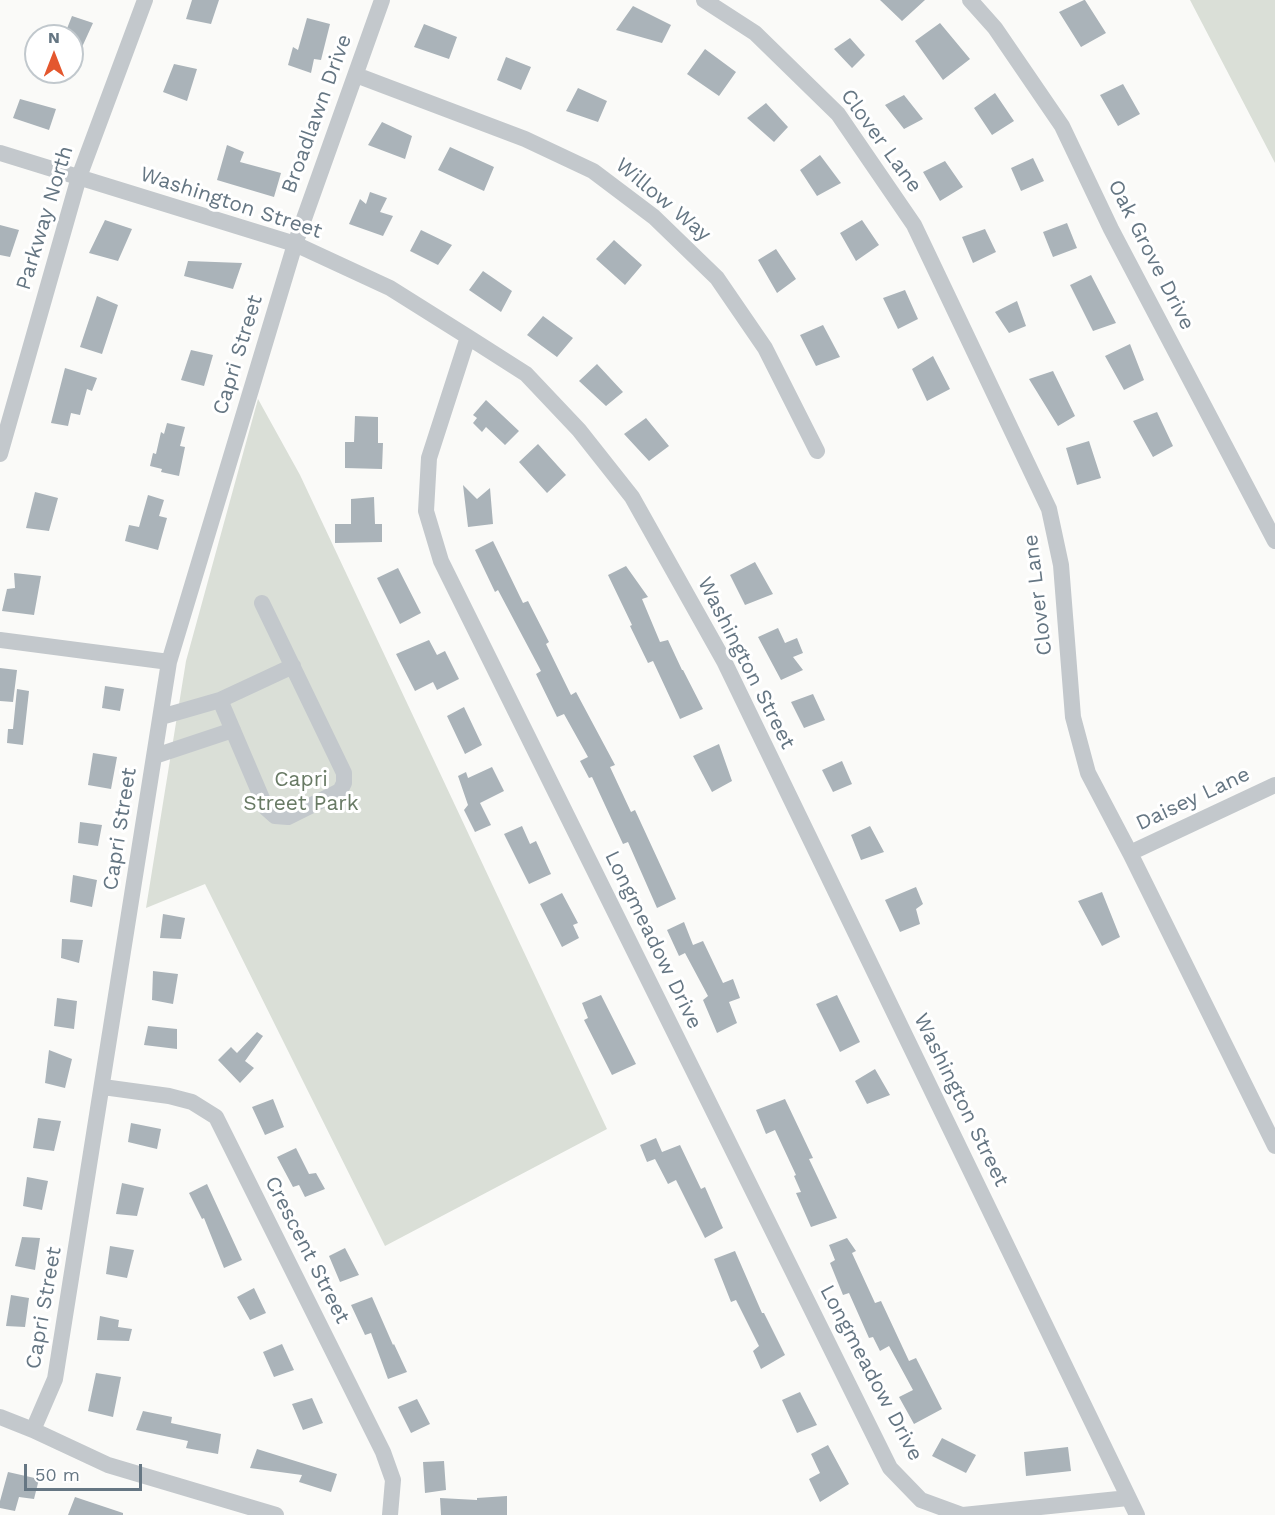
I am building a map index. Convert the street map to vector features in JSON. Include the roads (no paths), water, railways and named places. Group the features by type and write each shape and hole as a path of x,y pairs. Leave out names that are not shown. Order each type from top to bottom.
{"street":[{"name":"Parkway North","path":"0,454 79,177 145,0"},
{"name":"Broadlawn Drive","path":"294,244 382,0"},
{"name":"Clover Lane","path":"704,0 755,33 838,114 914,225 1049,509 1061,565 1073,717 1088,773 1275,1146"},
{"name":"Oak Grove Drive","path":"970,0 995,28 1062,126 1111,229 1275,541"},
{"name":"Willow Way","path":"356,75 525,139 593,171 654,217 717,278 765,348 817,451"},
{"name":"Washington Street","path":"0,153 294,244 390,288 526,374 579,430 632,497 724,661 1137,1515"},
{"name":"Capri Street","path":"33,1430 56,1379 169,662 294,244"},
{"name":"Longmeadow Drive","path":"468,337 429,458 426,511 441,561 890,1468 921,1500 962,1515 1128,1498"},
{"path":"220,700 266,808 276,816 288,817 340,791 344,783 344,773 262,603"},
{"path":"0,640 169,662"},
{"path":"161,717 220,700 293,666"},
{"path":"154,756 232,730"},
{"name":"Daisey Lane","path":"1130,853 1275,785"},
{"name":"Crescent Street","path":"103,1087 169,1096 192,1102 216,1117 383,1452 393,1480 390,1515"},
{"path":"0,1417 108,1465 276,1515"}],"park label":[{"name":"Capri Street Park","path":"301,792"}]}
